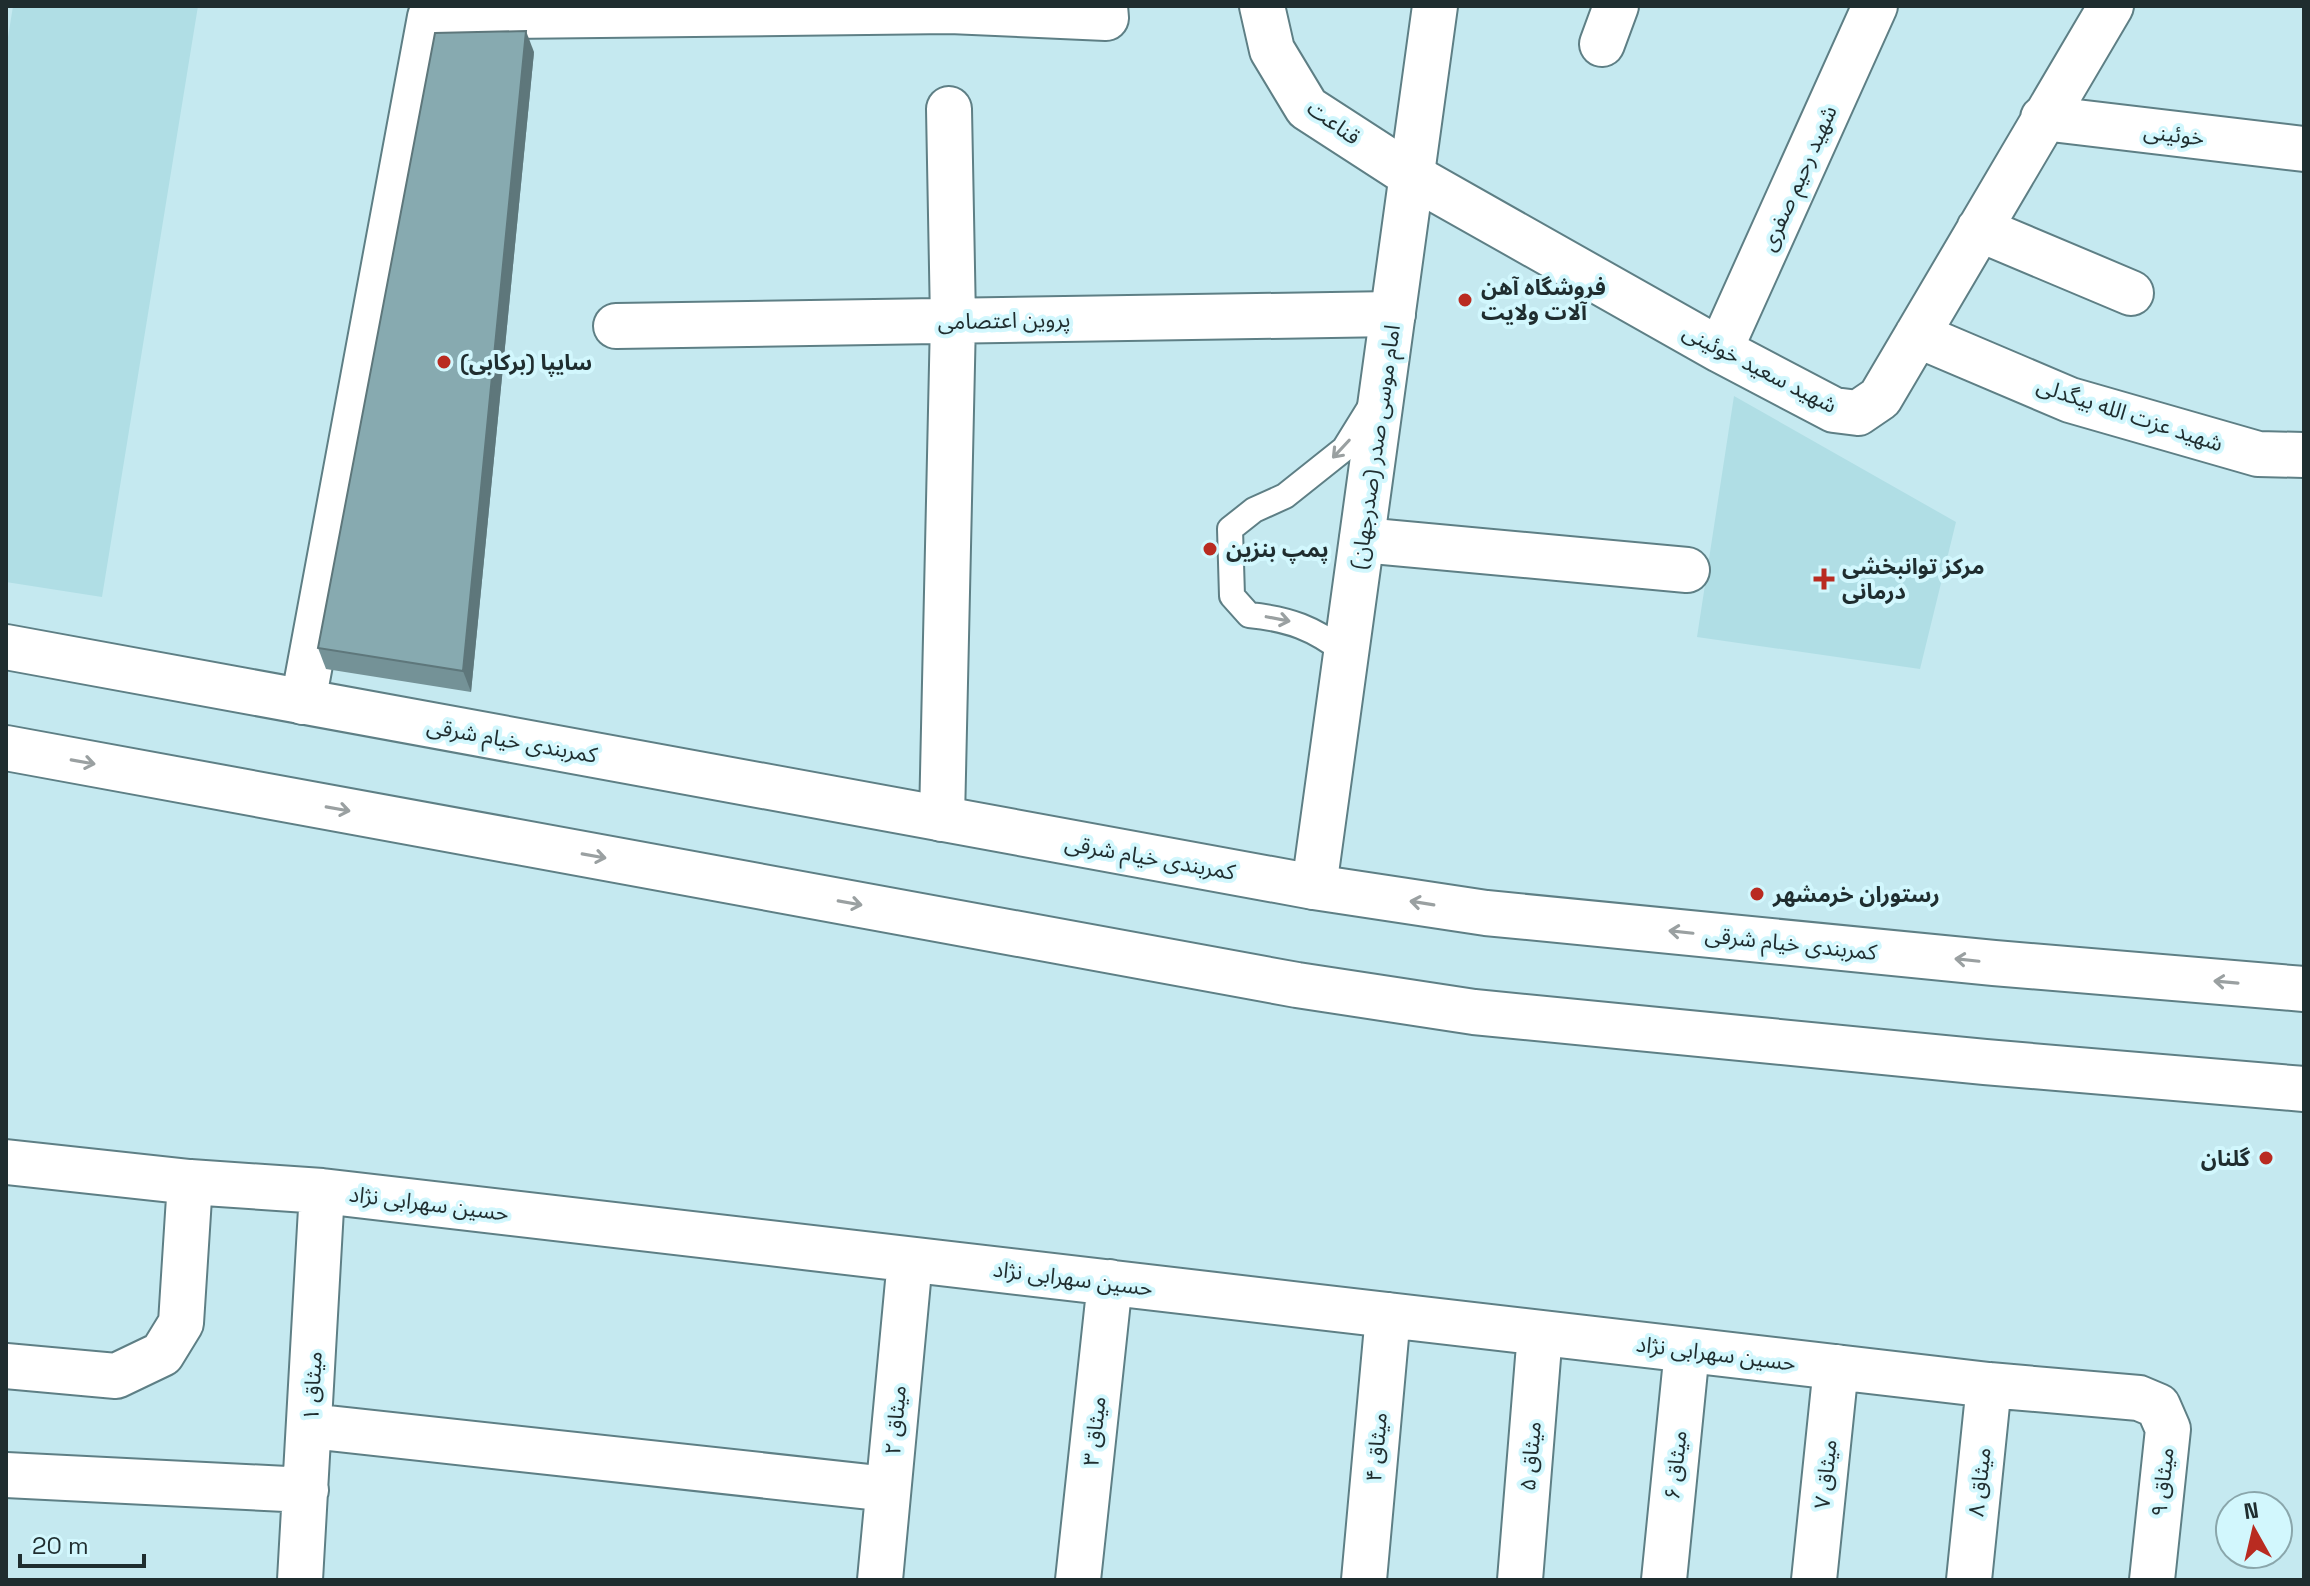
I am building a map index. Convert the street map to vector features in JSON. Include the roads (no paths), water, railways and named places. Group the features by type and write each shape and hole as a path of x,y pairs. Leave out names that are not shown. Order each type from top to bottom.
{"main road":[{"path":"303,702 431,11 950,11 1106,18 1105,6"},
{"name":"قناعت","path":"1262,6 1272,50 1307,108 1412,176"},
{"name":"(صدرجهان) امام موسی صدر","path":"1314,887 1435,6"},
{"name":"شهید رحیم صفری","path":"1720,350 1875,6"},
{"name":"شهید سعید خوئینی","path":"1412,176 1720,350 1834,410 1858,413 1880,398 2111,6"},
{"path":"942,819 953,320 949,109"},
{"name":"خوئینی","path":"2043,118 2304,149"},
{"path":"1979,229 2131,293"},
{"name":"پروین اعتصامی","path":"616,326 1393,314"},
{"name":"شهید عزت الله بیگدلی","path":"1917,335 2070,400 2258,454 2304,455"},
{"path":"1362,540 1687,570"},
{"name":"کمربندی خیام شرقی","path":"6,647 1314,887 1486,913 1994,963 2304,989"},
{"path":"6,748 1297,985 1474,1012 1985,1062 2304,1089"},
{"name":"حسین سهرابی نژاد","path":"6,1162 190,1182 322,1191 1989,1385 2139,1398"},
{"path":"6,1366 116,1376 162,1354 181,1323 190,1182"},
{"name":"میثاق ۱","path":"300,1580 322,1191"},
{"name":"میثاق ۲","path":"880,1580 910,1260"},
{"name":"میثاق ۳","path":"1078,1580 1110,1282"},
{"name":"میثاق ۴","path":"1364,1580 1388,1315"},
{"name":"میثاق ۵","path":"1520,1580 1540,1333"},
{"name":"میثاق ۶","path":"1664,1580 1687,1350"},
{"name":"میثاق ۷","path":"1814,1580 1836,1367"},
{"name":"میثاق ۸","path":"1969,1580 1989,1385"},
{"name":"میثاق ۹","path":"2139,1398 2158,1406 2168,1429 2152,1580"},
{"path":"310,1426 888,1489"},
{"path":"6,1475 306,1490"}],"lane":[{"path":"1346,653 1322,634 1284,619 1249,615 1232,596 1230,529 1254,510 1285,496 1344,449 1383,384"}],"place":[{"name":"فروشگاه آهن آلات ولایت","path":"1465,300"},
{"name":"سایپا (برکابی)","path":"444,362"},
{"name":"پمپ بنزین","path":"1210,549"},
{"name":"مرکز توانبخشی درمانی","path":"1824,579"},
{"name":"رستوران خرمشهر","path":"1757,894"},
{"name":"گلنان","path":"2266,1158"}]}
